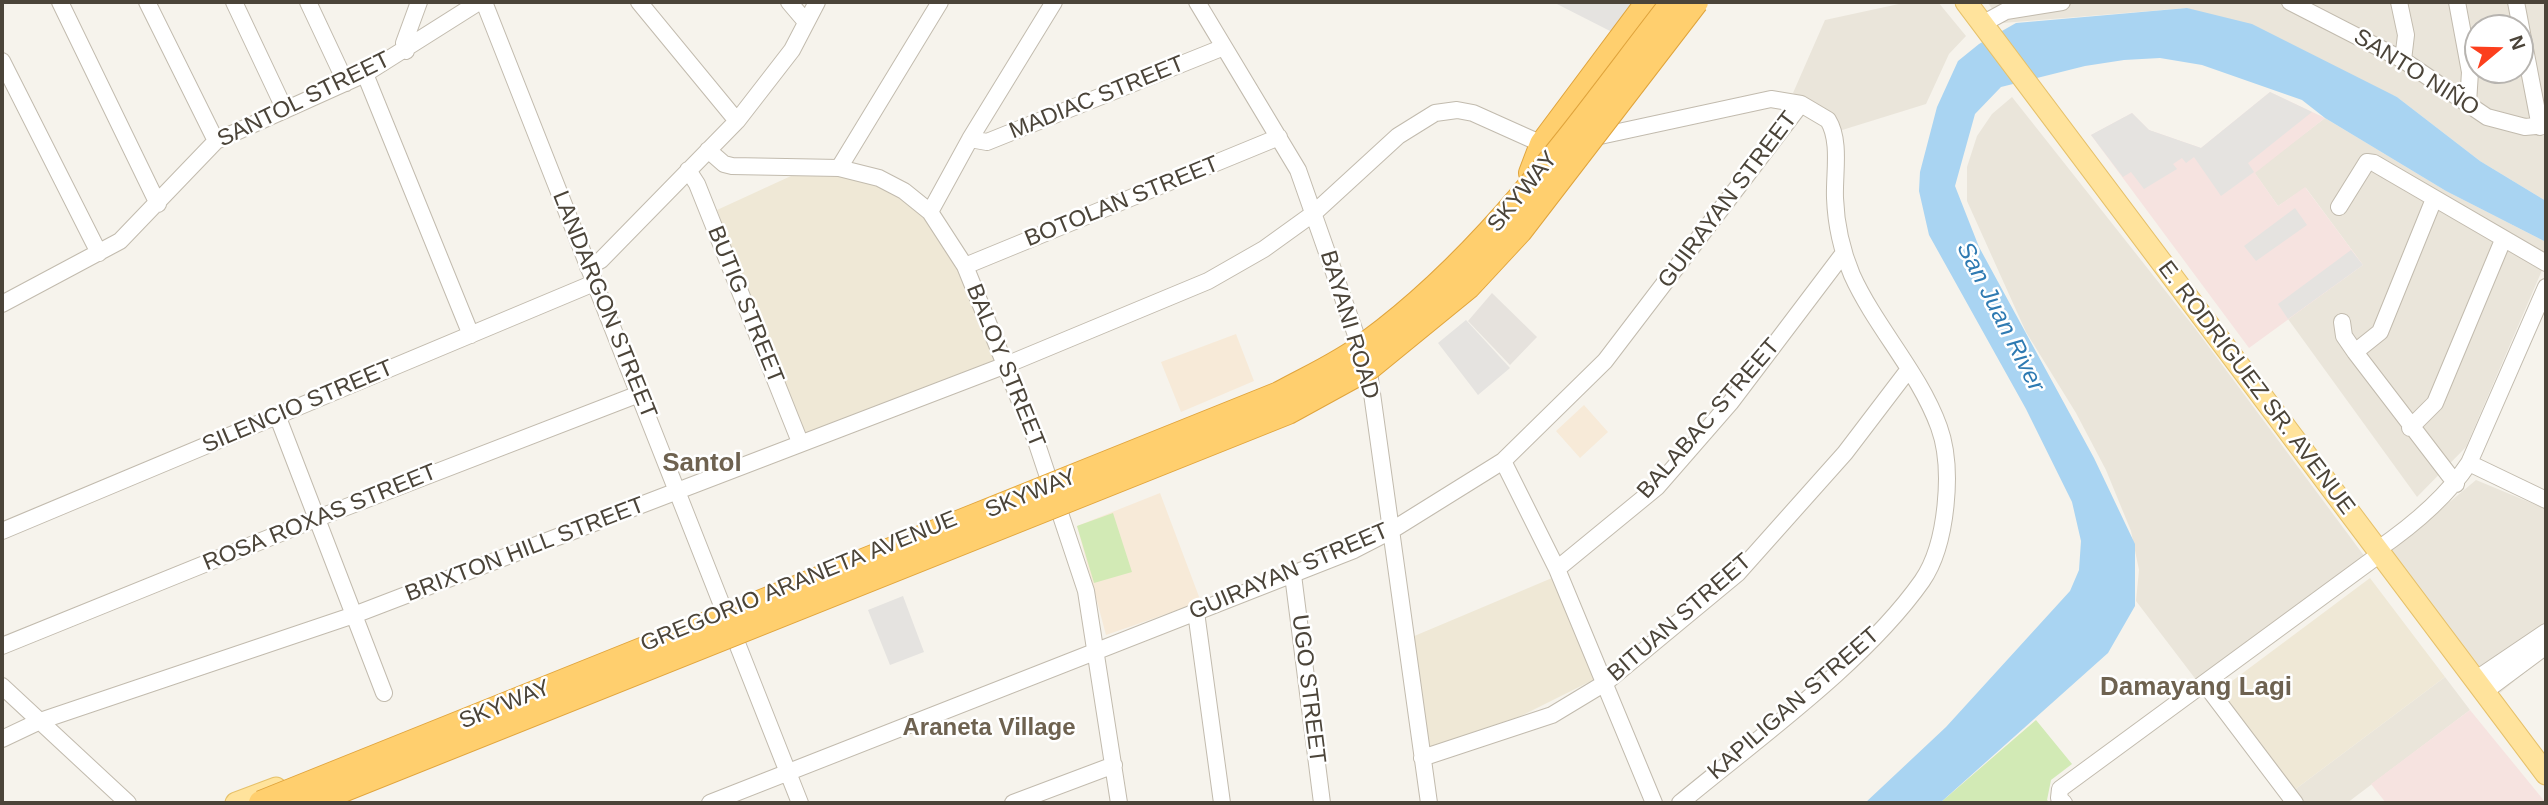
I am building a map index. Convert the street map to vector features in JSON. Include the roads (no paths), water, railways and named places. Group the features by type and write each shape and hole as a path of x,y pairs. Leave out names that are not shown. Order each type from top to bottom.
{"highway":[{"path":"1531,173 1549,141 1647,2"},
{"name":"SKYWAY","path":"261,803 1279,394 1364,346 1451,274 1505,218 1673,2"},
{"name":"SKYWAY","path":"310,803 1288,412 1370,367 1468,288 1520,231 1696,2"},
{"path":"324,803 440,763 814,615 1006,524"},
{"path":"573,703 646,682"}],"main road":[{"path":"1549,141 1661,2"},
{"name":"GREGORIO ARANETA AVENUE","path":"324,803 1292,415 1368,372 1427,328 1471,289 1525,234 1703,2"},
{"name":"E. RODRIGUEZ SR. AVENUE","path":"1966,2 1990,24 2030,89 2546,774"},
{"name":"GREGORIO ARANETA AVENUE","path":"236,803 725,612 1278,390 1360,344 1446,268 1531,173"}],"street":[{"path":"60,2 158,204"},
{"path":"147,2 216,141"},
{"path":"234,2 285,110"},
{"path":"309,2 346,83"},
{"path":"406,51 404,43 419,2"},
{"name":"SANTOL STREET","path":"2,304 120,241 216,141 365,74 482,2"},
{"name":"LANDARGON STREET","path":"482,2 800,803"},
{"path":"639,2 737,121"},
{"path":"789,2 806,22"},
{"path":"588,267 601,260 737,121 792,50 817,2"},
{"path":"839,168 940,2"},
{"path":"930,212 970,139 1054,2"},
{"name":"BAYANI ROAD","path":"1197,2 1298,170 1360,344 1368,372 1429,803"},
{"path":"1990,24 2062,2"},
{"name":"SANTO NIÑO","path":"2290,2 2403,60 2487,117 2504,124 2543,126"},
{"path":"2399,2 2406,35 2403,60"},
{"path":"2456,2 2470,72 2468,103"},
{"path":"2516,2 2543,126"},
{"name":"MADIAC STREET","path":"970,139 987,142 1224,47"},
{"path":"2,61 99,253"},
{"path":"365,74 471,335"},
{"name":"KAPILIGAN STREET","path":"1600,136 1771,99 1801,104 1828,120 1832,126 1835,201 1843,254 1856,283 1909,369 1940,429 1946,475 1942,524 1923,579 1881,629 1838,670 1680,803"},
{"name":"GUIRAYAN STREET","path":"710,803 1293,575 1389,532 1503,461 1605,361 1801,104"},
{"name":"BRIXTON HILL STREET","path":"2,739 40,721 354,615 1006,365 1208,281 1264,248 1314,213 1398,136 1435,113 1457,110 1473,113 1549,141"},
{"name":"BOTOLAN STREET","path":"965,266 1279,137"},
{"name":"BALOY STREET","path":"708,150 732,166 839,168 879,178 904,191 930,212 965,266 1051,482 1086,591 1119,803"},
{"path":"2339,207 2367,162 2374,163 2546,263"},
{"name":"BUTIG STREET","path":"688,170 697,184 800,442"},
{"path":"2355,352 2380,332 2434,199"},
{"path":"2410,428 2435,403 2503,240"},
{"name":"BALABAC STREET","path":"1557,569 1657,487 1731,402 1843,254"},
{"name":"SILENCIO STREET","path":"2,531 594,283"},
{"path":"2062,800 2060,789 2205,684 2376,549 2415,524 2424,511 2456,484 2469,463 2546,287"},
{"path":"2342,322 2344,336 2355,352 2410,428 2456,484"},
{"name":"BITUAN STREET","path":"1422,758 1552,715 1605,683 1738,573 1845,453 1909,369"},
{"name":"ROSA ROXAS STREET","path":"2,646 318,518 639,394"},
{"path":"277,415 384,693"},
{"path":"1503,461 1557,569 1654,803"},
{"path":"2469,463 2546,500"},
{"name":"UGO STREET","path":"1293,575 1322,803"},
{"path":"1196,612 1222,803"},
{"path":"2480,686 2513,662 2546,632"},
{"path":"2513,662 2546,646"},
{"path":"2205,684 2295,803"},
{"path":"2,686 128,803"},
{"path":"1013,803 1114,765"}],"water":[{"name":"San Juan River","path":"2187,8 2252,24 2397,97 2480,161 2546,201 2546,242 2446,191 2325,118 2302,100 2202,65 2160,58 2124,60 2085,66 2001,87 1975,114 1955,186 1979,247 2094,458 2135,544 2135,606 2108,653 1940,803 1865,803 1946,727 2070,591 2079,570 2081,541 2072,502 2026,409 1929,235 1919,191 1920,172 1937,107 1958,61 1979,44 2016,23"}],"district":[{"name":"Santol","path":"702,464"},
{"name":"Damayang Lagi","path":"2196,688"},
{"name":"Araneta Village","path":"989,728"}]}
